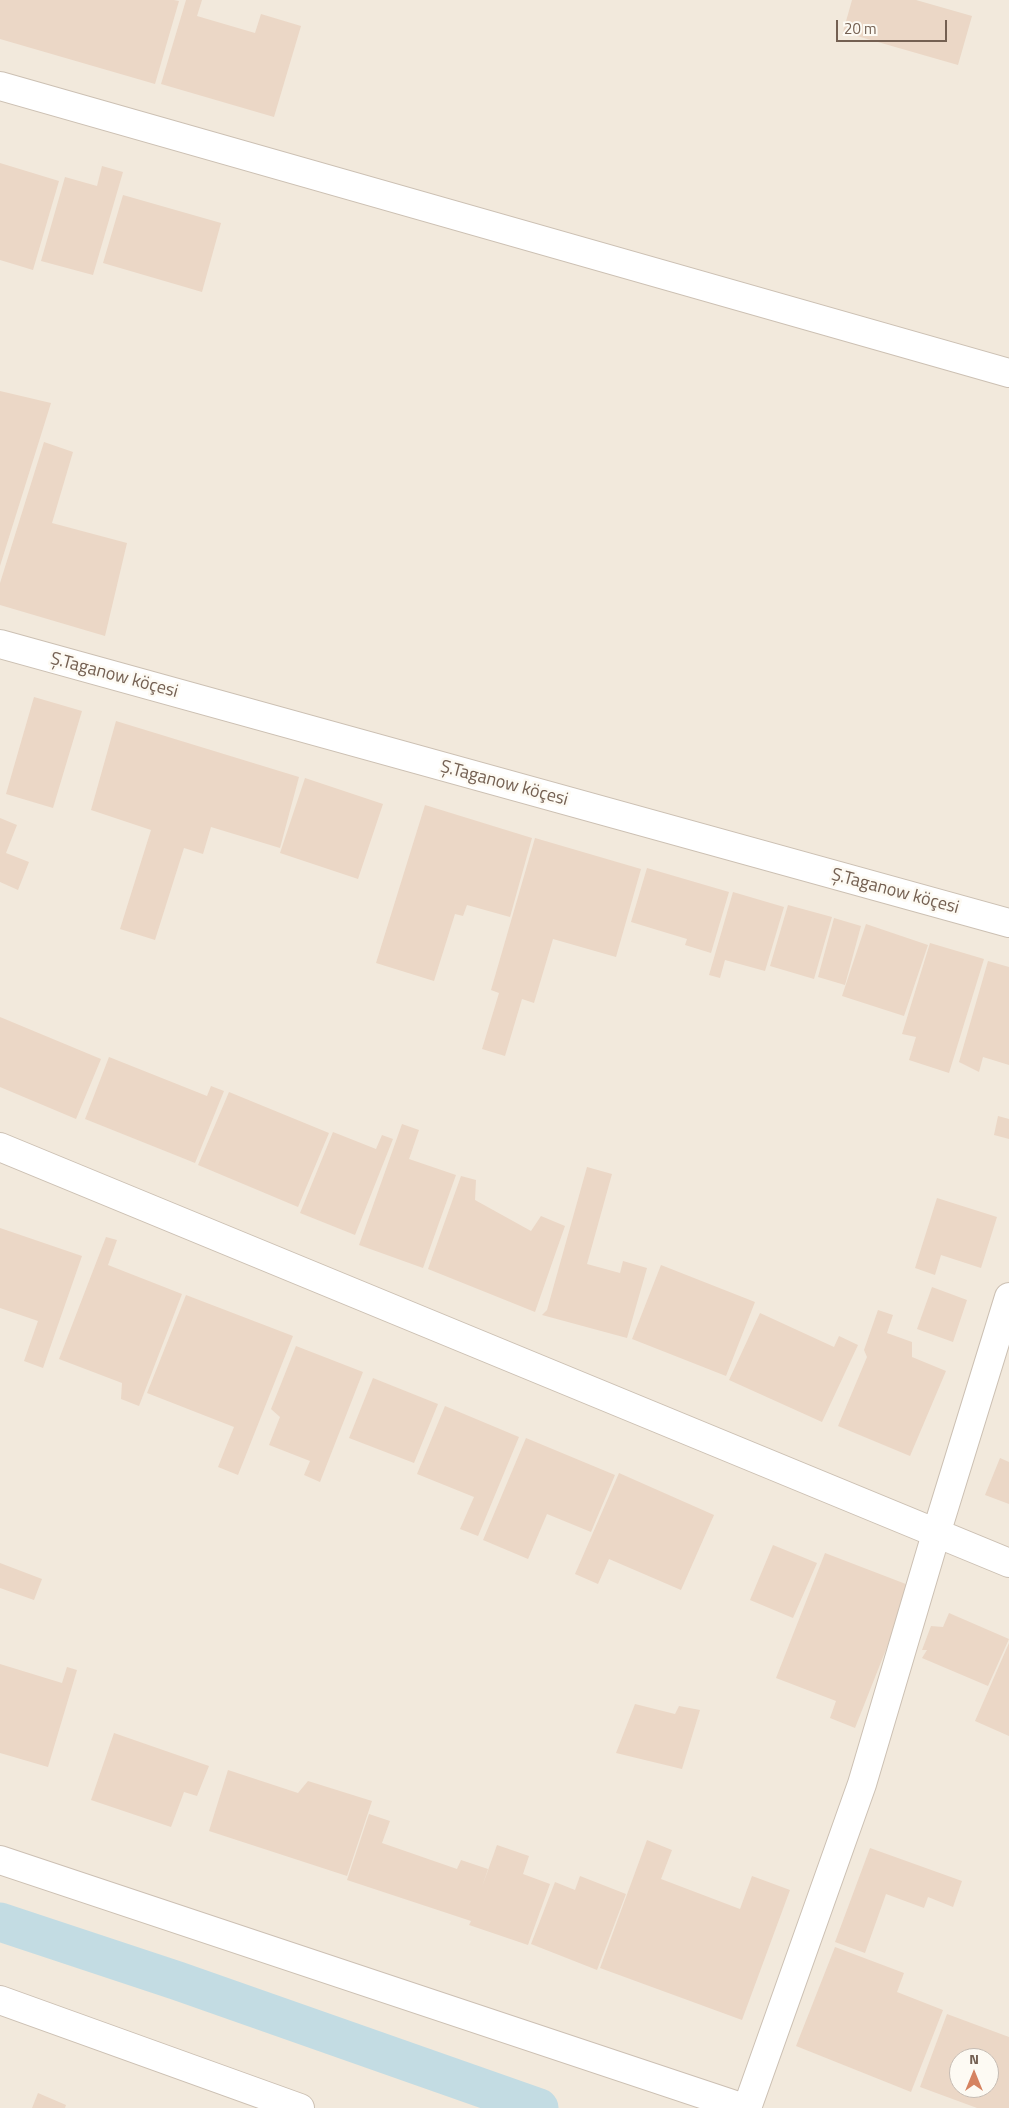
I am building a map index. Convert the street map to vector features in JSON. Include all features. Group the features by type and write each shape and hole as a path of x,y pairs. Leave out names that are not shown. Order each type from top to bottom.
{"street":[{"path":"0,86 1009,373"},
{"name":"Ş.Taganow köçesi","path":"0,644 1009,923"},
{"path":"0,1147 1009,1563"},
{"path":"0,1860 745,2108 862,1784 1009,1297"},
{"path":"0,2000 300,2108"}],"shaded area":[{"path":"0,0 1009,0 1009,2108 0,2108"}],"building":[{"path":"0,0 179,1 155,84 0,39"},
{"path":"186,0 202,0 197,16 255,33 261,14 301,26 274,117 161,84"},
{"path":"852,0 916,0 972,16 958,65 843,32"},
{"path":"0,163 59,181 33,270 0,260"},
{"path":"102,166 123,172 93,275 41,261 65,177 97,186"},
{"path":"123,195 221,223 202,292 103,263"},
{"path":"0,391 51,403 0,566"},
{"path":"44,442 73,452 52,523 127,543 105,636 0,605 0,583"},
{"path":"34,697 82,711 53,808 6,794"},
{"path":"116,721 299,777 280,848 211,827 203,854 184,848 155,940 120,929 151,830 91,810"},
{"path":"305,778 383,804 358,879 280,853"},
{"path":"425,805 532,838 510,917 467,905 463,916 455,914 434,981 376,963"},
{"path":"0,818 17,825 6,853 29,862 18,890 0,882"},
{"path":"535,838 641,869 616,957 553,939 534,1003 522,999 505,1056 482,1049 499,993 491,990"},
{"path":"647,868 729,892 711,953 685,945 687,939 631,922"},
{"path":"733,892 784,907 765,971 725,960 720,978 709,975"},
{"path":"788,905 832,917 814,979 770,966"},
{"path":"834,918 861,926 845,985 818,977"},
{"path":"866,924 928,945 904,1016 842,996"},
{"path":"930,943 984,959 949,1073 909,1060 916,1037 902,1034"},
{"path":"988,961 1009,967 1009,1065 983,1057 979,1072 959,1062"},
{"path":"0,1017 101,1059 76,1119 0,1087"},
{"path":"109,1057 207,1096 211,1086 224,1091 195,1163 85,1119"},
{"path":"229,1092 329,1133 298,1207 198,1165"},
{"path":"998,1116 1009,1119 1009,1139 994,1135"},
{"path":"402,1124 419,1130 409,1159 456,1175 423,1268 359,1245"},
{"path":"333,1132 376,1149 382,1135 393,1139 355,1235 300,1213"},
{"path":"587,1167 612,1174 587,1264 620,1273 623,1261 647,1268 627,1338 542,1315 547,1310"},
{"path":"461,1176 476,1180 475,1200 531,1231 541,1216 565,1226 535,1312 428,1269"},
{"path":"937,1198 997,1217 981,1268 941,1255 935,1275 915,1268"},
{"path":"0,1228 82,1256 43,1368 24,1361 38,1321 0,1308"},
{"path":"106,1237 117,1240 108,1265 182,1294 139,1406 121,1399 122,1383 59,1359"},
{"path":"661,1265 755,1302 726,1376 632,1339"},
{"path":"932,1287 967,1300 953,1342 917,1329"},
{"path":"186,1295 293,1336 238,1475 218,1467 234,1427 147,1393"},
{"path":"878,1310 893,1315 887,1333 912,1342 912,1357 946,1371 910,1456 838,1426 867,1357 864,1350"},
{"path":"760,1313 834,1347 839,1336 858,1345 822,1422 729,1380"},
{"path":"296,1346 363,1372 320,1482 304,1475 310,1461 269,1445 280,1417 271,1409"},
{"path":"373,1378 438,1404 414,1463 349,1438"},
{"path":"445,1406 519,1437 478,1536 460,1529 474,1497 417,1474"},
{"path":"526,1438 615,1475 591,1532 547,1514 528,1559 483,1540"},
{"path":"1000,1458 1009,1462 1009,1504 985,1495"},
{"path":"619,1473 714,1515 681,1590 609,1559 598,1584 575,1574"},
{"path":"773,1545 817,1563 793,1618 750,1600"},
{"path":"825,1553 911,1586 855,1728 830,1718 836,1701 776,1678"},
{"path":"0,1563 42,1579 34,1600 0,1588"},
{"path":"949,1613 1009,1639 988,1686 922,1658 927,1650 922,1650 931,1626 943,1627"},
{"path":"1009,1643 1009,1736 975,1721"},
{"path":"0,1664 62,1683 67,1667 77,1670 48,1767 0,1753"},
{"path":"635,1704 675,1714 679,1706 700,1710 682,1769 616,1753"},
{"path":"114,1733 209,1766 197,1796 184,1792 171,1827 91,1800"},
{"path":"228,1770 298,1793 308,1781 372,1801 347,1876 209,1831"},
{"path":"369,1814 390,1821 382,1843 457,1869 461,1860 488,1869 482,1887 497,1845 529,1856 523,1874 550,1884 528,1945 469,1925 471,1921 347,1880"},
{"path":"647,1840 672,1850 661,1879 740,1909 752,1876 790,1890 742,2020 600,1968"},
{"path":"870,1848 962,1881 953,1907 928,1897 924,1908 886,1894 865,1953 835,1942"},
{"path":"580,1876 626,1894 597,1970 531,1944 555,1882 575,1890"},
{"path":"835,1947 904,1973 897,1992 943,2010 911,2092 796,2046"},
{"path":"947,2014 1009,2037 1009,2108 977,2108 950,2098 999,2098 999,2048 949,2048 949,2098 920,2087"},
{"path":"38,2093 66,2105 65,2108 32,2108"}],"waterway":[{"path":"0,1922 178,1981 539,2108"}]}
